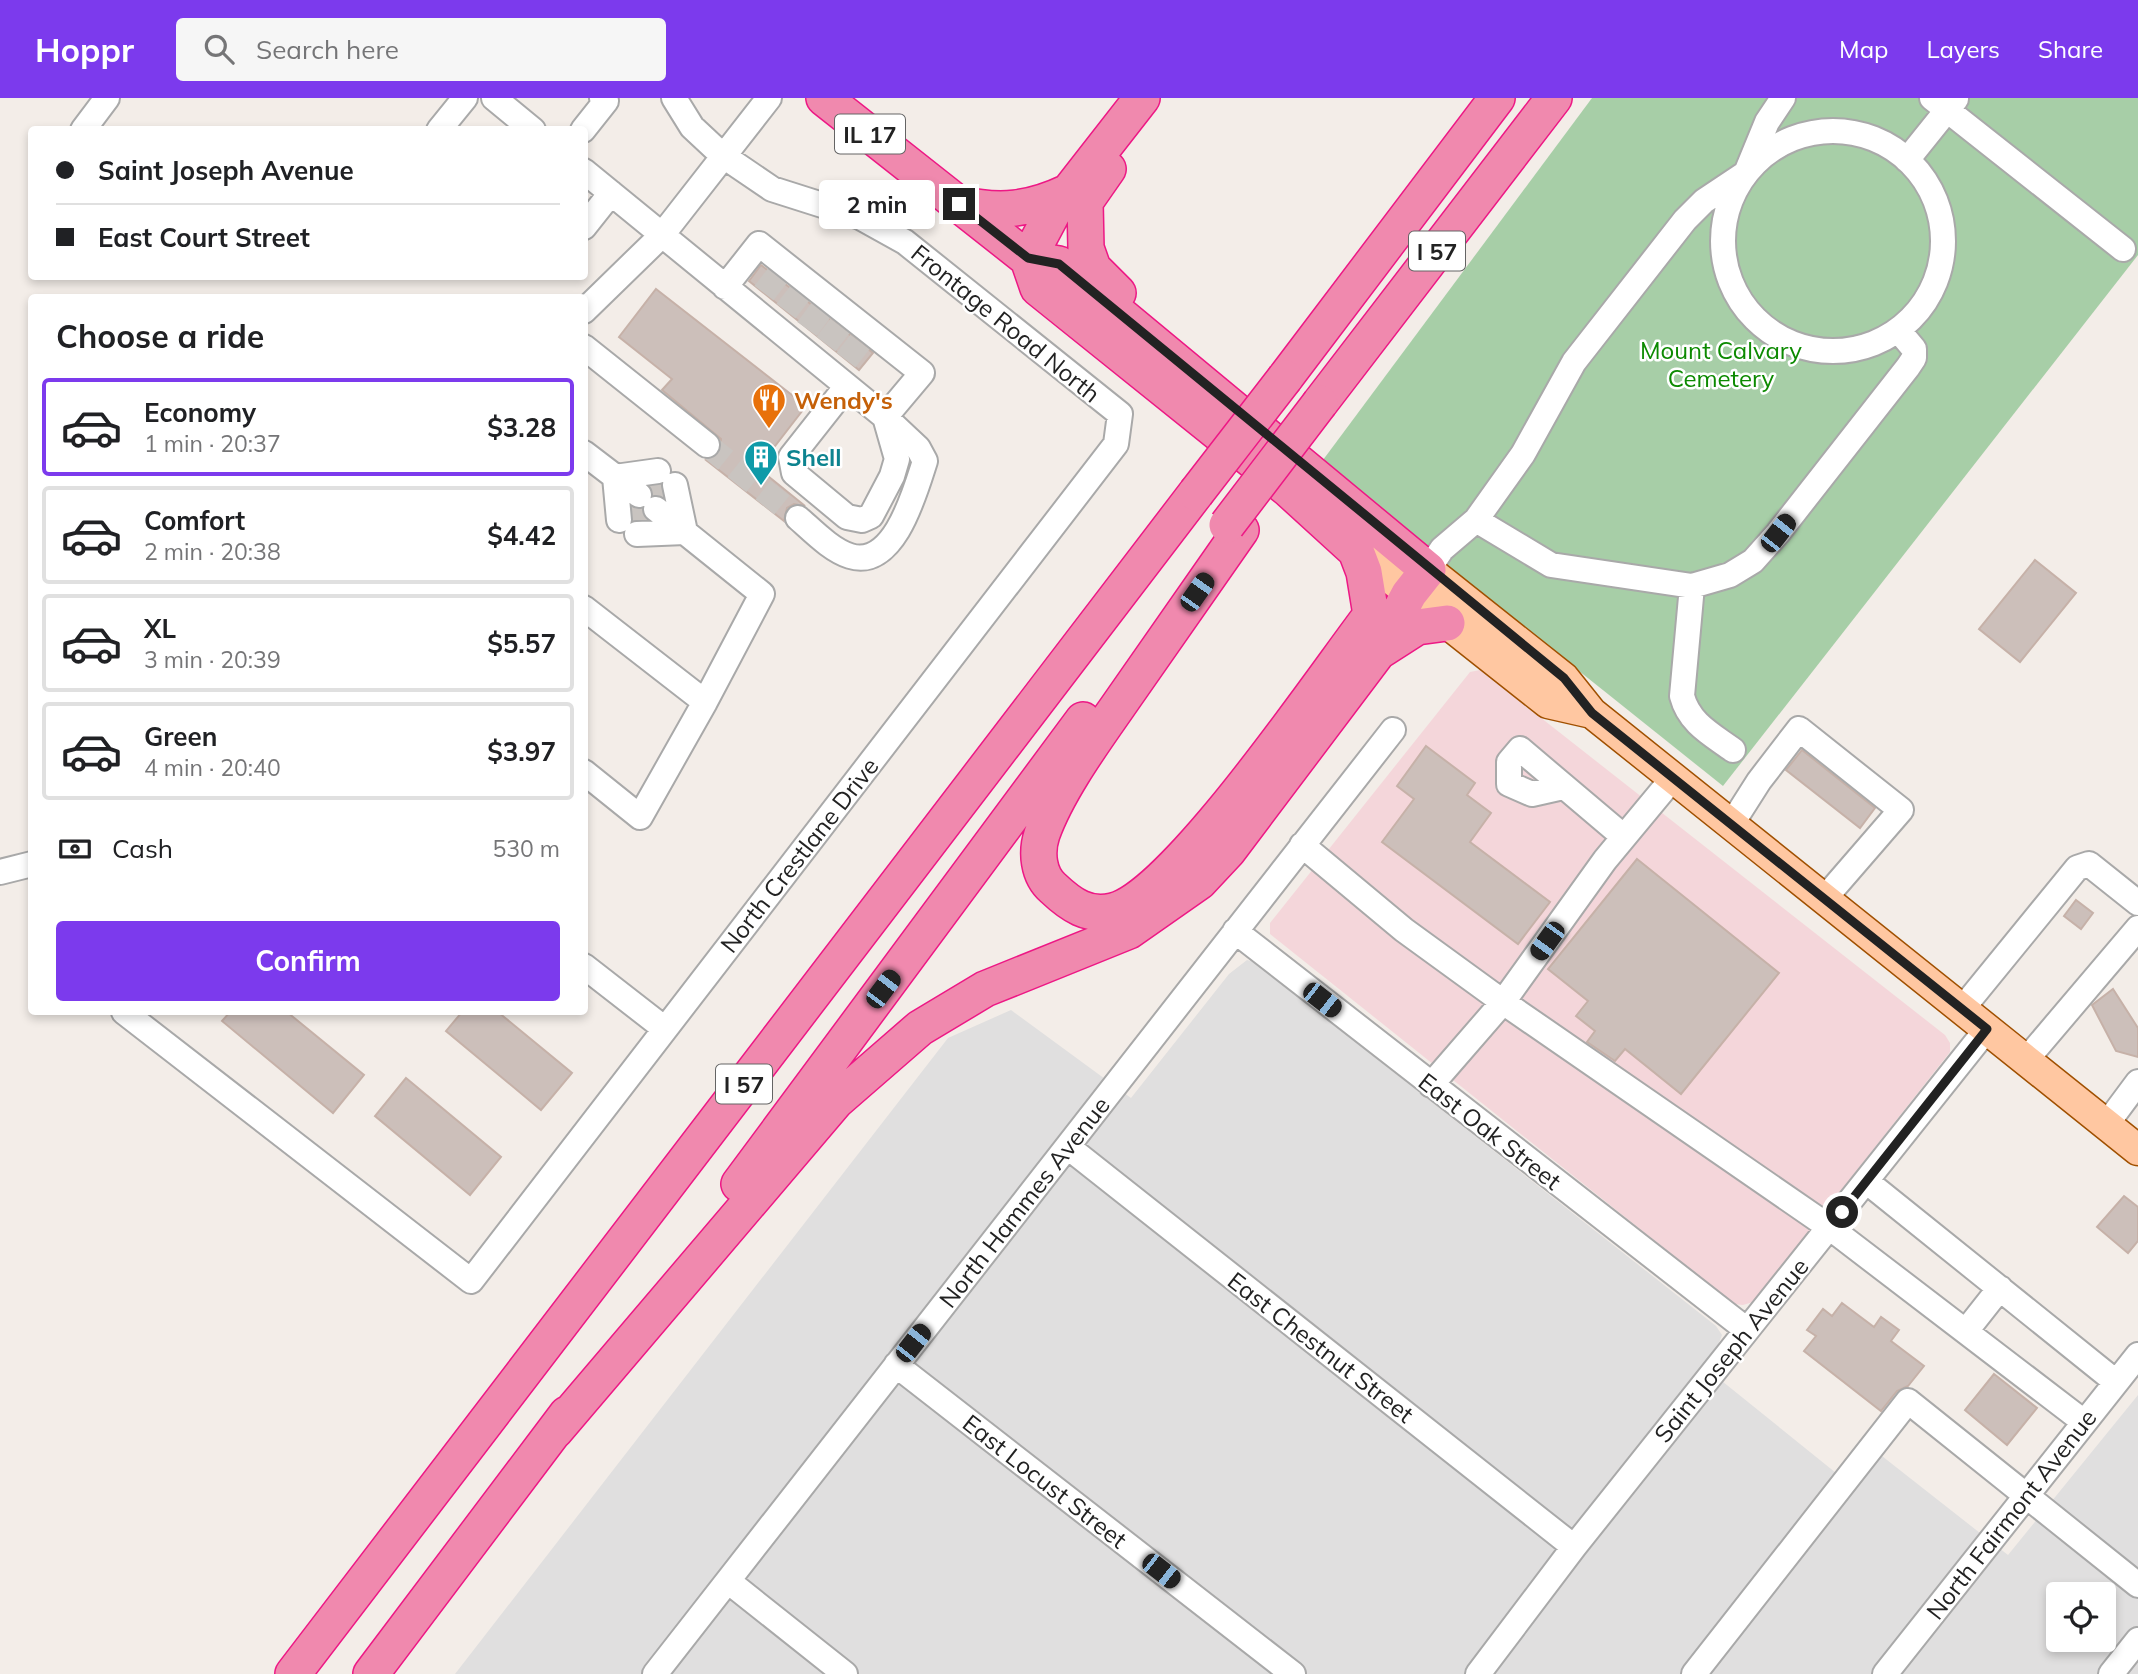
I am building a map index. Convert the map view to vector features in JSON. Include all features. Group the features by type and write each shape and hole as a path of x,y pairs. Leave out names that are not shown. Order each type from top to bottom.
{"highway":[{"name":"IL 17","path":"824,98 1028,258 1059,264 1186,370 1419,582"},
{"path":"959,204 990,211 1017,211 1076,197 1142,98"},
{"path":"1028,258 1052,212 1076,197 1165,98"},
{"path":"1340,304 1479,98"},
{"name":"I 57","path":"293,1674 1497,98"},
{"name":"I 57","path":"372,1674 1234,527 1320,403 1554,98"},
{"path":"1076,197 1086,248 1093,268 1105,282 1176,342 1186,370"},
{"name":"IL 17","path":"1028,258 1038,288 1277,480 1356,551"},
{"path":"1234,527 1081,760 1042,834 1038,854 1041,870 1049,886 1077,908 1096,913 1115,911 1145,895 1205,834 1371,615 1419,582"},
{"path":"1356,551 1364,572 1371,615"},
{"path":"555,1431 836,1101 931,1021 985,989 1129,931 1199,882 1228,851 1378,652 1419,582"},
{"path":"1378,652 1418,627 1447,623"}],"main road":[{"name":"IL 17","path":"1356,551 1419,582 1564,678 1592,713 2138,1150"},
{"name":"IL 17","path":"1419,582 1447,623 1548,703 1592,713"}],"street":[{"path":"86,126 107,98"},
{"path":"442,126 465,98"},
{"path":"494,98 528,126"},
{"path":"586,126 606,101 603,98"},
{"name":"Frontage Road North","path":"674,98 692,127 722,155 772,189 860,217 905,242 1120,414 1121,426"},
{"path":"588,307 662,235 769,98"},
{"path":"1419,582 1442,549 1476,520 1523,454 1574,362 1685,220 1704,201 1745,173 1773,147 1809,133 1847,131 1883,142 1907,160 1935,197 1944,234 1940,271 1923,306 1899,331 1867,346 1833,352 1798,346 1767,330 1743,304 1727,273 1722,238 1728,204 1745,173 1767,122 1783,98"},
{"path":"1907,160 1945,102 2123,249"},
{"path":"588,175 725,287 770,286 833,336 851,359 922,373 885,417"},
{"path":"588,222 611,193"},
{"path":"725,287 759,244 770,286 833,336 851,359 885,417 897,459 892,476 871,516 862,520 847,517 794,473 791,457 851,359"},
{"path":"1476,520 1551,565 1692,586 1730,575 1753,561 1778,533 1914,358 1914,349 1899,331"},
{"path":"588,350 707,445"},
{"path":"798,518 849,556 866,559 879,555 891,542 925,461 918,448 885,417"},
{"name":"North Crestlane Drive","path":"128,1015 471,1281 1116,444 1121,426"},
{"path":"588,456 762,594 640,817 588,775"},
{"path":"615,477 648,502"},
{"path":"1692,586 1682,696 1686,711 1697,724 1732,750"},
{"path":"588,611 705,702"},
{"path":"1731,825 1759,781 1798,729 1901,810 1824,899"},
{"name":"North Hammes Avenue","path":"655,1674 1393,730"},
{"path":"1431,1085 1503,1002 1624,837 1673,778"},
{"path":"1563,786 1624,837"},
{"path":"1302,845 1404,930 1503,1002 1829,1227 2084,1422"},
{"path":"1962,1009 2077,868 2089,864 2138,903"},
{"path":"0,872 28,865"},
{"path":"2026,1060 2138,928"},
{"name":"East Oak Street","path":"1234,931 1746,1331"},
{"path":"588,969 665,1028"},
{"name":"Saint Joseph Avenue","path":"1478,1674 1574,1547 1987,1029"},
{"path":"2106,1125 2138,1082"},
{"name":"East Chestnut Street","path":"1068,1147 1574,1547"},
{"path":"1866,1181 2000,1288 2130,1369"},
{"path":"1966,1331 2000,1288"},
{"name":"East Locust Street","path":"896,1365 1293,1674"},
{"name":"North Fairmont Avenue","path":"1885,1674 2084,1422 2130,1369"},
{"path":"1694,1674 1908,1401 2138,1585"},
{"path":"728,1581 845,1674"},
{"path":"2111,1674 2138,1640"}],"shaded area":[{"path":"1480,670 1945,1035 1950,1043 1950,1052 1753,1302 1734,1304 1270,934 1270,923 1470,672"},
{"path":"1247,960 1254,962 1716,1326 1722,1335 1718,1345 1702,1365 1841,1477 1687,1674 455,1674 948,1038 1011,1010 1131,1098 1229,974"},
{"path":"2138,1395 2138,1674 1698,1674 1873,1449 2008,1555"}],"green space":[{"name":"Mount Calvary Cemetery","path":"1592,98 2138,98 2138,255 1723,786 1320,464"}],"building":[{"path":"761,265 873,353 859,370 749,281"},
{"path":"656,289 806,406 758,468 805,506 794,504 787,508 784,521 706,460 719,454 721,439 662,390 672,379 619,337"},
{"path":"2035,560 2076,593 2020,662 1979,629"},
{"path":"1426,746 1475,783 1467,795 1491,813 1470,842 1550,902 1518,944 1382,842 1414,799 1397,786"},
{"path":"1802,750 1875,808 1860,828 1786,770"},
{"path":"1637,859 1779,973 1681,1094 1625,1049 1615,1061 1587,1042 1595,1031 1576,1016 1588,1001 1548,969"},
{"path":"2076,900 2093,913 2081,929 2064,916"},
{"path":"2113,989 2138,1028 2138,1057 2116,1051 2092,1005"},
{"path":"227,1015 291,1015 364,1075 333,1113 222,1021"},
{"path":"459,1015 502,1015 572,1073 541,1110 446,1031"},
{"path":"406,1078 501,1157 470,1195 375,1116"},
{"path":"2124,1196 2138,1207 2138,1241 2128,1253 2097,1227"},
{"path":"1842,1303 1874,1327 1881,1317 1899,1330 1891,1341 1924,1366 1908,1386 1897,1391 1881,1411 1804,1351 1816,1336 1807,1330 1823,1309 1832,1316"},
{"path":"1994,1374 2037,1408 2007,1445 1965,1410"}],"tunnel":[{"path":"764,293 778,275"},
{"path":"786,311 800,293"},
{"path":"807,329 821,310"},
{"path":"826,344 840,326"},
{"path":"846,360 860,342"},
{"path":"707,445 798,518"},
{"path":"648,484 666,497"},
{"path":"630,507 647,521"}],"place":[{"name":"Wendy's","path":"769,430"},
{"name":"Shell","path":"761,487"}],"route":[{"path":"959,204 1028,258 1059,264 1428,570 1564,678 1592,713 1987,1029 1842,1212"}]}
